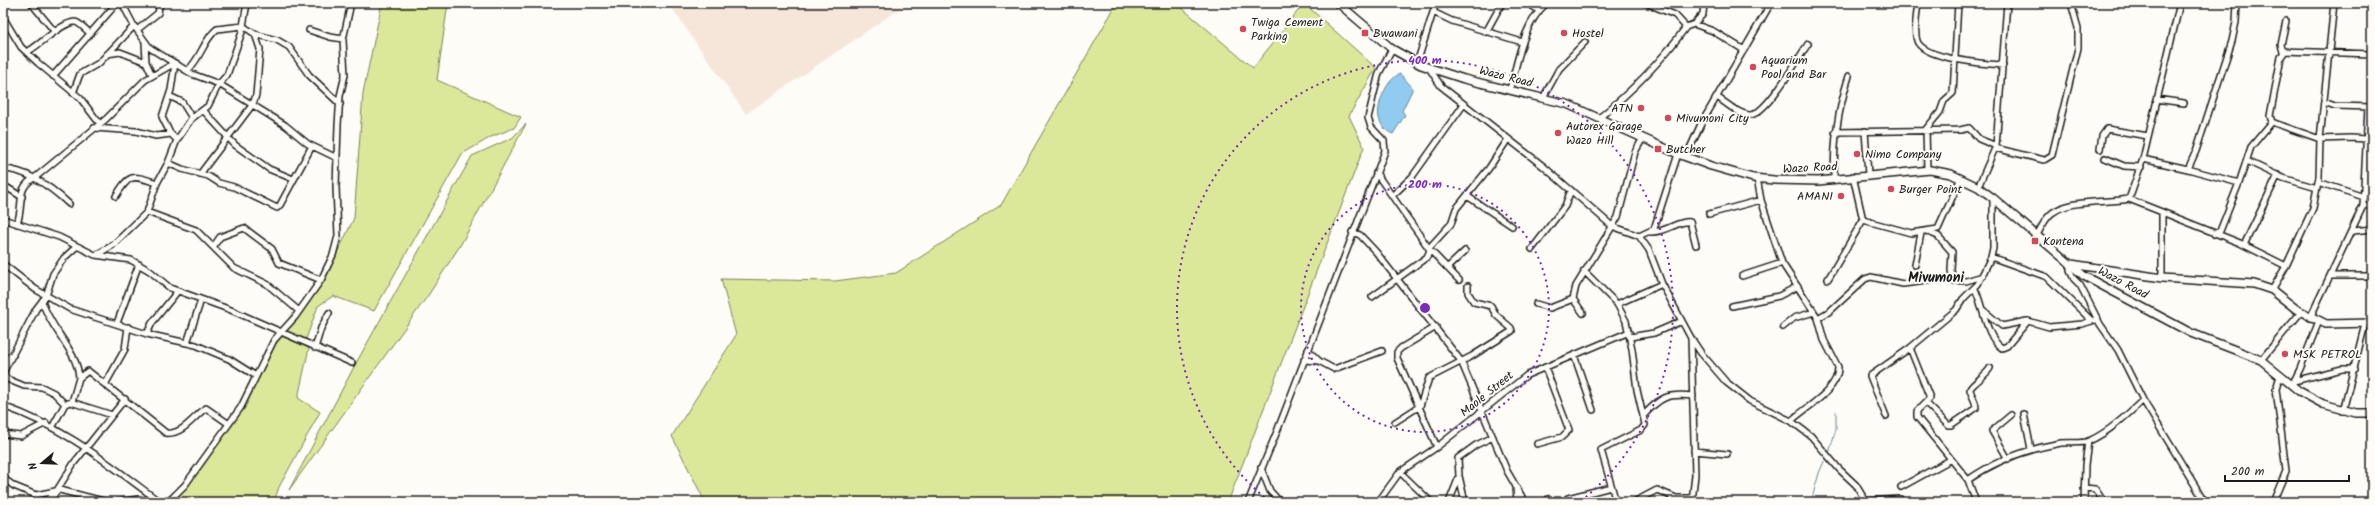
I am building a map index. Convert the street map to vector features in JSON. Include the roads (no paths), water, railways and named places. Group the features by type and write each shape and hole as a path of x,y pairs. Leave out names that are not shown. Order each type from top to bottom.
{"main road":[{"name":"Wazo Road","path":"1341,4 1392,49 1417,63 1429,68 1567,104 1678,154 1758,178 1774,180 1834,179 1927,170 1951,174 1978,187 1993,198 2084,276 2190,334 2261,360 2280,376 2293,383 2323,404 2356,414 2372,413"},
{"path":"2070,264 2162,278 2254,284 2272,290 2310,318 2326,324 2369,324"}],"street":[{"path":"31,3 55,32"},
{"path":"52,76 117,3"},
{"path":"73,93 80,74 99,63 106,54 135,28 158,12 160,3"},
{"path":"95,255 113,245 147,212 157,183 168,163 177,140 192,118 211,102 219,84 227,76 243,26 247,3"},
{"path":"168,502 185,485 241,407 269,348 299,311 321,280 337,242 337,158 340,104 345,66 343,39 351,3"},
{"path":"1417,63 1436,3"},
{"path":"1486,32 1502,3"},
{"path":"1527,3 1539,10"},
{"path":"1510,89 1522,42 1539,10 1547,3"},
{"path":"1646,3 1675,15 1686,27"},
{"path":"1599,118 1630,93 1658,64 1686,27 1694,24 1703,14 1704,3"},
{"path":"1686,157 1701,124 1771,3"},
{"path":"1918,3 1917,39 1919,43 1935,53 1975,64 2003,65"},
{"path":"1927,170 1926,129 1940,112 1944,101 1953,93 1958,3"},
{"path":"1978,187 1996,147 2007,3"},
{"path":"1835,132 1926,129 1960,130 1969,128 1980,139 1996,147 2044,160 2052,155 2078,48 2078,28 2071,3"},
{"path":"2129,199 2141,167 2180,3"},
{"path":"2188,169 2196,151 2232,41 2236,22 2237,3"},
{"path":"2272,290 2286,266 2313,208 2317,185 2320,139 2330,54 2334,3"},
{"path":"123,4 135,28 145,42 187,71 219,84 290,128 312,146 337,158"},
{"path":"1433,12 1452,21 1522,42"},
{"path":"3,17 27,52 52,76 84,102 100,124"},
{"path":"2272,122 2270,116 2283,52 2281,45 2286,21"},
{"path":"27,52 55,32 75,22 90,33"},
{"path":"1694,24 1713,31 1744,50"},
{"path":"187,71 196,62 204,43 215,30 220,28 243,26 255,34 277,40 289,47 309,75 340,104"},
{"path":"309,30 330,37 343,39"},
{"path":"200,174 253,104 261,62 260,49 255,34"},
{"path":"145,42 146,62 152,75"},
{"path":"1543,98 1559,69 1585,42"},
{"path":"1717,97 1743,114 1752,115 1758,113 1779,88 1808,44"},
{"path":"1248,502 1278,429 1385,146 1381,137 1369,123 1368,114 1379,73 1392,49"},
{"path":"2283,52 2289,50 2330,54 2372,54"},
{"path":"106,54 120,52 146,62"},
{"path":"17,224 23,187 100,124 152,75 175,63"},
{"path":"175,63 169,96 162,117 171,134 177,140"},
{"path":"1429,68 1441,86 1571,190 1612,226 1639,236 1649,250 1662,284 1691,338 1726,382 1755,405 1791,421 1820,445 1839,469 1856,485 1866,502 1900,499"},
{"path":"1834,179 1835,132 1840,103 1849,76"},
{"path":"169,96 182,102 192,118"},
{"path":"2156,99 2184,103"},
{"path":"2310,318 2353,231 2363,206 2366,139 2370,107 2331,106 2324,102"},
{"path":"1393,194 1412,177 1464,104"},
{"path":"203,110 235,144 269,169 293,179"},
{"path":"188,112 198,113"},
{"path":"2272,122 2320,139 2329,137 2366,139"},
{"path":"2214,234 2220,231 2257,137 2272,122"},
{"path":"94,128 132,130 156,136 171,134"},
{"path":"2100,149 2102,136 2107,129 2148,136"},
{"path":"1865,131 1868,175"},
{"path":"1582,313 1573,298 1576,286 1612,226 1624,200 1635,152 1643,138"},
{"path":"1372,297 1427,257 1430,249 1452,224 1453,215 1489,168 1508,139"},
{"path":"168,163 182,169 208,176 219,183 234,187 276,208 280,205 312,146"},
{"path":"1651,232 1654,229 1678,154"},
{"path":"2105,158 2124,166 2141,167"},
{"path":"2143,159 2188,169 2239,183"},
{"path":"2247,161 2278,175 2364,197"},
{"path":"3,169 19,170 51,188 69,204"},
{"path":"1376,173 1393,194 1430,249 1459,280"},
{"path":"2244,245 2278,175"},
{"path":"1828,279 1863,220 1853,176"},
{"path":"116,196 128,179 133,177 157,183"},
{"path":"1758,178 1761,200 1782,263 1818,318 1824,340 1838,367 1838,373 1835,381 1823,394 1791,421"},
{"path":"1863,220 1911,233 1928,232 1938,229 1961,178"},
{"path":"3,185 22,197"},
{"path":"2364,190 2372,187"},
{"path":"1532,249 1558,217 1565,206 1571,190"},
{"path":"1467,196 1512,226"},
{"path":"1886,416 1870,376 1910,348 1956,310 1963,299 1975,289 1983,276 1991,257 1994,239 1993,198"},
{"path":"2036,236 2052,213 2059,210 2083,203 2129,199 2244,245 2276,259 2286,266"},
{"path":"1709,214 1761,200"},
{"path":"2363,206 2372,205"},
{"path":"147,212 196,230 234,268 267,284 299,311"},
{"path":"2162,213 2162,278"},
{"path":"3,219 59,237 76,247 95,255 131,260 139,264 177,292 281,332 352,364"},
{"path":"1639,236 1651,232 1663,231 1686,222 1690,222 1696,245"},
{"path":"212,247 220,237 244,228 272,249 279,263 321,280"},
{"path":"2353,231 2372,229"},
{"path":"1352,232 1360,235 1368,242 1398,278 1462,361 1507,471 1525,502"},
{"path":"1928,232 1938,236 1952,252 1951,270 1953,281"},
{"path":"1915,265 1920,233"},
{"path":"65,404 54,393 42,387 24,386 7,379 3,373 42,300 46,296 57,268 76,247"},
{"path":"1448,268 1465,250"},
{"path":"1991,257 2047,277 2095,320 2118,350 2143,400 2205,502"},
{"path":"1742,276 1782,263"},
{"path":"3,264 46,296 70,309 147,334 208,349 256,376"},
{"path":"117,323 139,264"},
{"path":"2070,264 2070,271 2080,285 2095,320"},
{"path":"1584,271 1617,304 1630,334 1637,390 1645,424 1641,430 1601,450 1616,502"},
{"path":"1818,318 1830,311 1868,278 1903,284 1936,279 1966,281 1983,276"},
{"path":"2330,276 2372,276"},
{"path":"1617,304 1662,284"},
{"path":"1395,422 1418,408 1429,378 1462,361 1512,331 1491,306 1474,302 1467,292 1468,286"},
{"path":"1732,306 1779,296 1798,286"},
{"path":"1975,289 1983,310 1986,324 1997,344 2002,348 2007,346 2027,322"},
{"path":"147,334 152,323 177,292"},
{"path":"1536,304 1550,308 1573,298"},
{"path":"42,300 48,320 77,362 79,378 72,402"},
{"path":"186,343 201,300"},
{"path":"1983,310 2002,326 2027,322 2049,327 2095,320"},
{"path":"1783,327 1794,318 1814,312"},
{"path":"2261,360 2301,312"},
{"path":"315,348 321,328 329,313"},
{"name":"Maole Street","path":"1378,502 1400,472 1437,447 1527,375 1630,334 1654,333 1682,321"},
{"path":"2293,383 2319,321"},
{"path":"2343,410 2369,324"},
{"path":"106,383 125,349 128,327"},
{"path":"1436,327 1397,352 1397,358 1418,408 1437,447"},
{"path":"1634,502 1657,490 1676,498 1692,500 1694,451 1691,338"},
{"path":"1910,348 1930,394 1930,398 1917,411 1917,417 1941,445 1950,460 1968,480 1976,502"},
{"path":"1308,350 1319,361 1334,369 1382,351"},
{"path":"3,360 13,355"},
{"path":"1574,355 1593,410"},
{"path":"1304,360 1319,361"},
{"path":"1537,444 1562,437 1569,430 1545,367"},
{"path":"1926,403 1948,424 1951,425 1976,408 1970,386 1987,374 1990,368"},
{"path":"2293,383 2342,369 2355,369"},
{"path":"79,378 88,371 106,383 168,433 189,424 206,408 229,424"},
{"path":"2273,502 2286,471 2276,389 2280,376"},
{"path":"1643,416 1652,405 1663,398 1677,394 1693,396"},
{"path":"44,502 56,491 86,447 125,399"},
{"path":"1968,480 1988,466 2031,449 2063,443 2088,441 2115,425 2143,400"},
{"path":"53,426 65,404 72,402 112,415"},
{"path":"3,406 53,426 86,447 160,502"},
{"path":"2008,459 1992,431 2011,414"},
{"path":"2024,414 2031,449"},
{"path":"3,434 21,436 46,424"},
{"path":"1465,502 1459,476 1458,458 1476,445 1493,437"},
{"path":"2084,502 2088,441"},
{"path":"1694,451 1727,454"},
{"path":"1901,488 1950,460"},
{"path":"1261,468 1270,491 1280,502"},
{"path":"1400,472 1431,502"},
{"path":"1449,502 1459,476"},
{"path":"3,478 14,486 36,495 56,491 85,495 107,502"},
{"path":"1516,485 1517,502"},
{"path":"1568,498 1611,487"},
{"path":"2084,488 2095,488 2104,502"},
{"path":"1669,502 1676,498"},
{"path":"119,502 138,499 150,502"}],"water":[{"path":"1400,74 1413,88 1402,111 1405,115 1393,134 1387,131 1382,125 1380,121 1379,109 1380,101 1386,87 1395,77"}],"waterway":[{"path":"1829,453 1836,429 1836,412"},
{"path":"1811,502 1819,473 1826,457"}],"place":[{"name":"Twiga Cement Parking","path":"1243,29"},
{"name":"Bwawani","path":"1365,33"},
{"name":"Hostel","path":"1564,33"},
{"name":"Aquarium Pool and Bar","path":"1753,67"},
{"name":"ATN","path":"1641,108"},
{"name":"Mivumoni City","path":"1668,118"},
{"name":"Autorex Garage Wazo Hill","path":"1558,133"},
{"name":"Butcher","path":"1658,149"},
{"name":"Nimo Company","path":"1857,154"},
{"name":"Burger Point","path":"1891,189"},
{"name":"AMANI","path":"1841,196"},
{"name":"Kontena","path":"2035,241"},
{"name":"MSK PETROL","path":"2285,354"}],"district":[{"name":"Mivumoni","path":"1936,278"}]}
